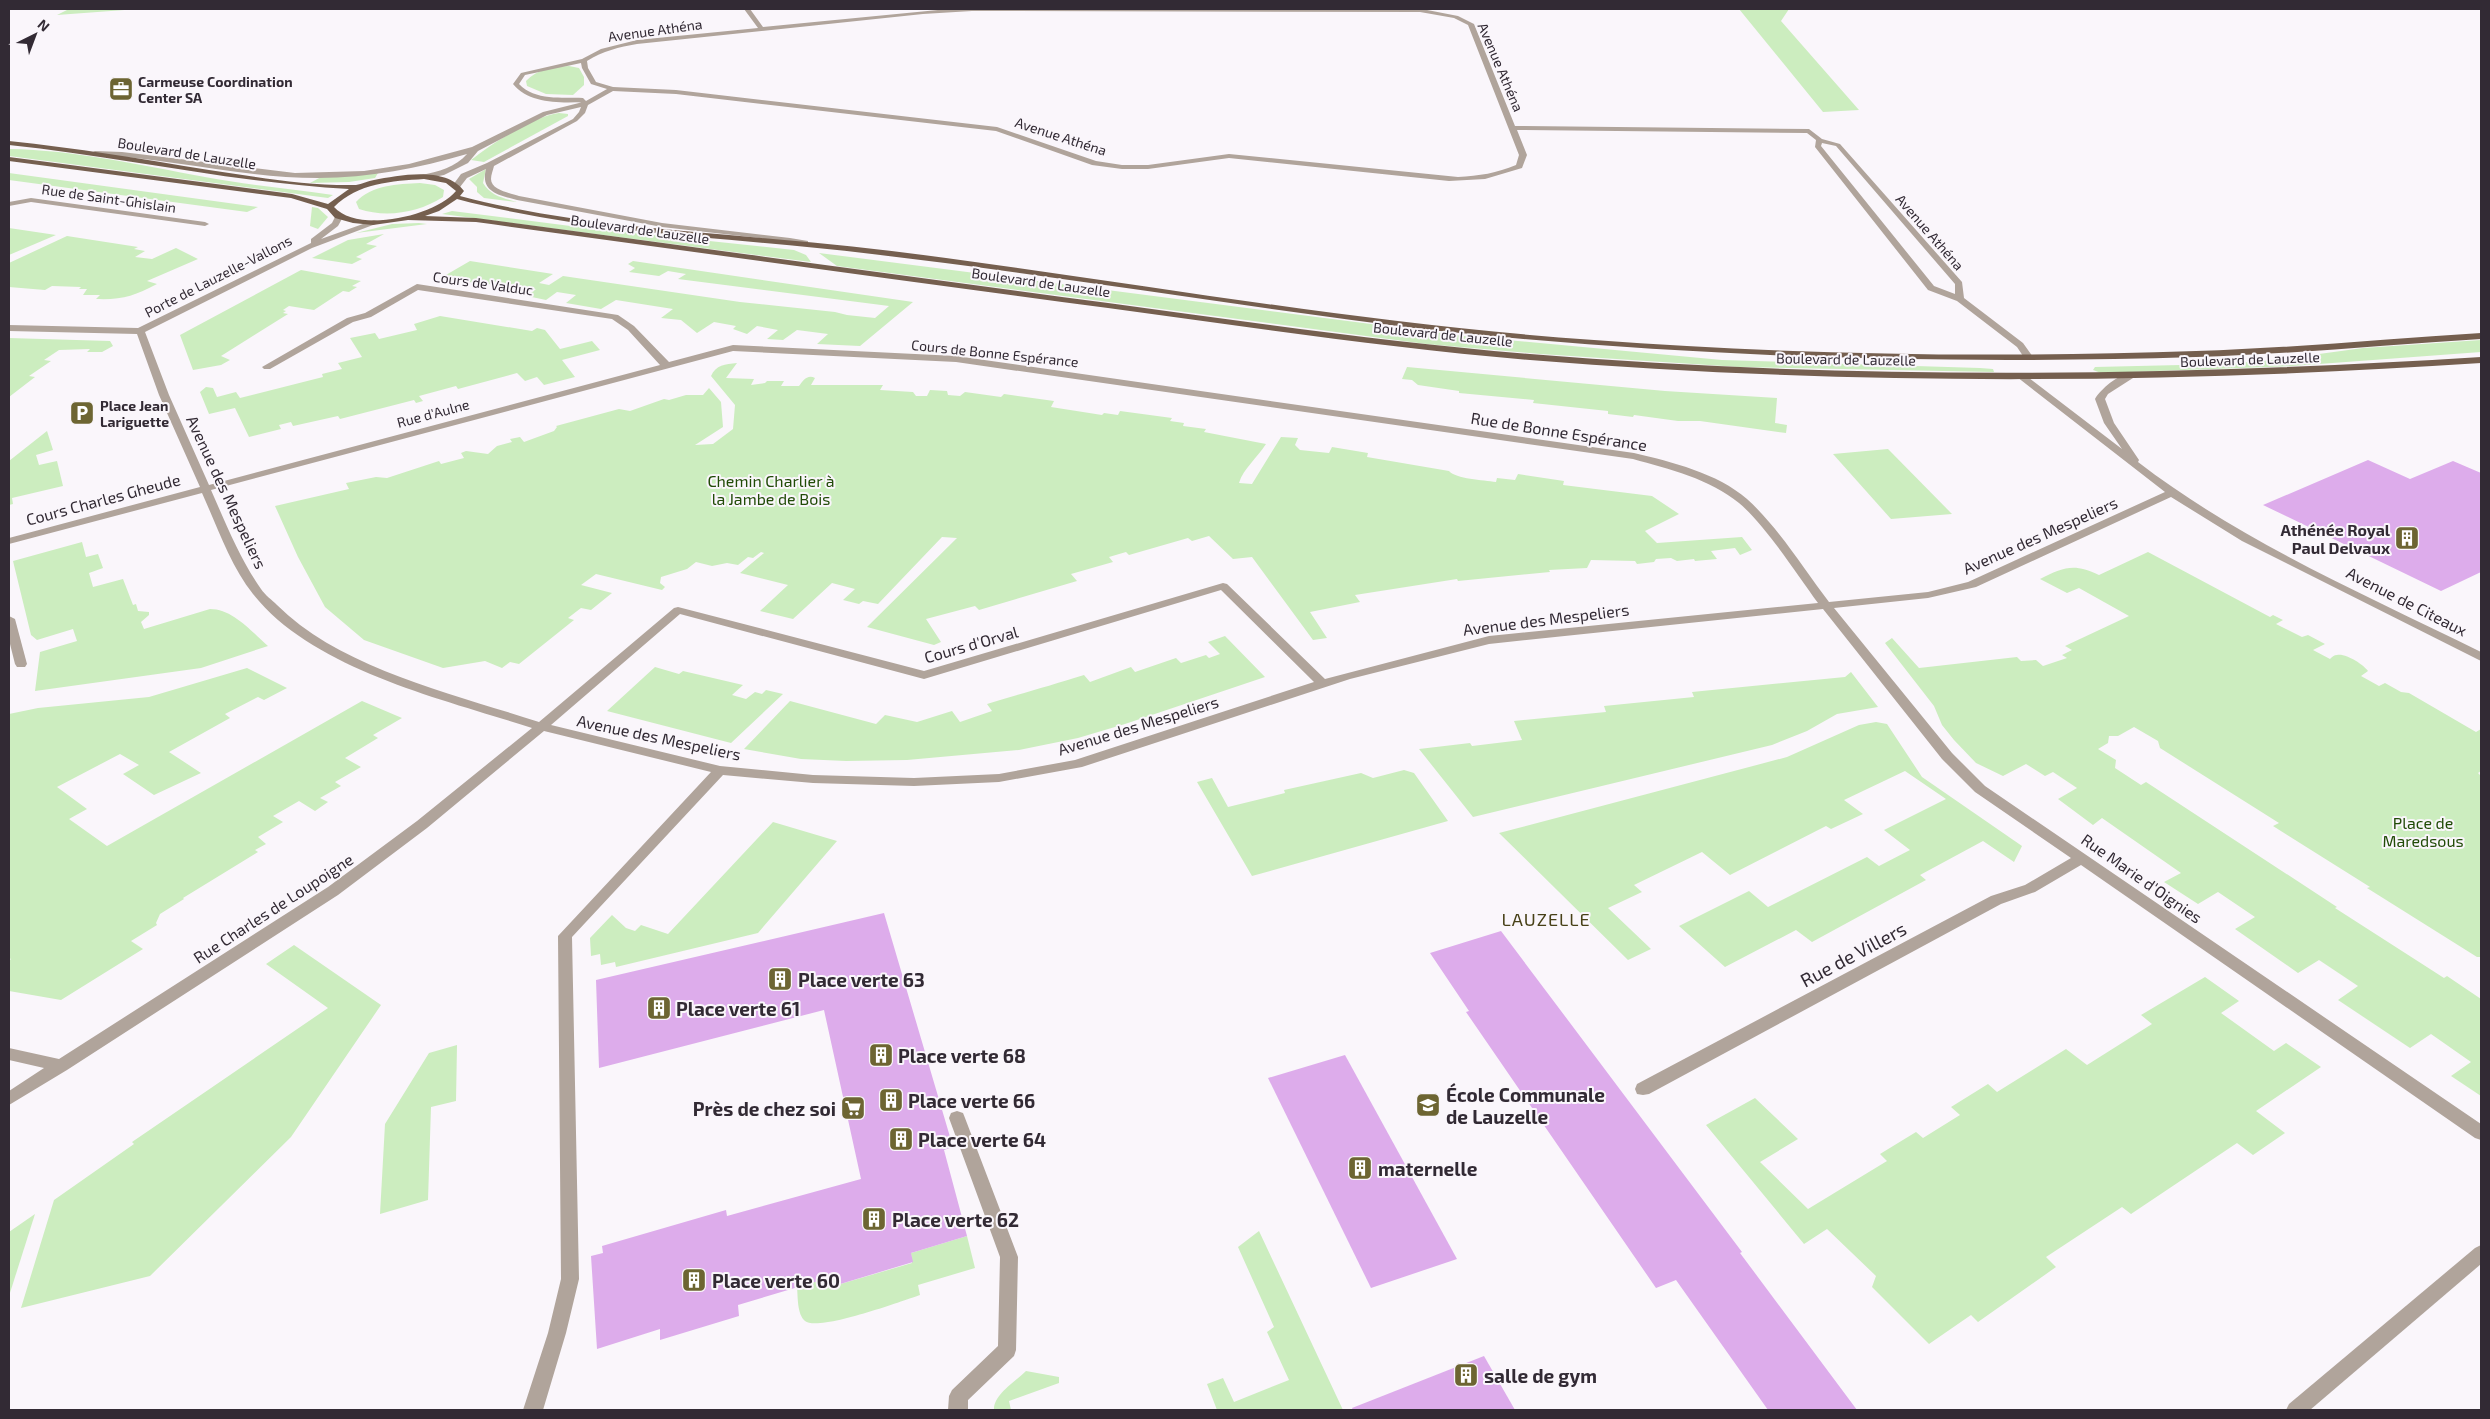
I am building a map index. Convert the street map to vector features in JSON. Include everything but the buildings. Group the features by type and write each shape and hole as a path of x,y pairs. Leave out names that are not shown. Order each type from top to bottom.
{"main road":[{"name":"Boulevard de Lauzelle","path":"9,143 95,153 232,175 330,186 361,187"},
{"name":"Boulevard de Lauzelle","path":"9,159 292,196 330,207"},
{"path":"424,177 449,181 457,185 460,191 457,197 439,209 408,218 377,222 355,221 339,217 332,213 330,207 338,197 361,187 393,179 424,177"},
{"name":"Boulevard de Lauzelle","path":"457,197 503,208 582,222 804,243 1119,284 1291,311 1511,336 1738,351 2028,357 2198,354 2481,336"},
{"name":"Boulevard de Lauzelle","path":"408,218 476,220 1457,350 1691,368 2022,377 2130,376 2334,371 2481,360"},
{"path":"2022,377 2036,364 2060,357"}],"street":[{"path":"747,9 762,29"},
{"name":"Avenue Athéna","path":"972,9 1410,10 1439,12 1471,24 1523,155 1519,166 1503,174 1478,179 1449,179 1229,156 1148,167 1122,167 1095,164 997,129 676,92 612,90 593,83 585,68 584,60 594,53 620,45 762,29 923,12 972,9"},
{"path":"584,60 523,74 516,84 520,90 533,95 553,99 593,100"},
{"name":"Avenue Athéna","path":"424,177 441,173 465,161 475,148 545,113 585,104 612,90"},
{"name":"Avenue Athéna","path":"457,185 464,176 490,165 576,120 582,113 585,104"},
{"name":"Avenue Athéna","path":"1513,128 1809,131 1820,140 1838,145 1959,284 1960,299 1931,288 1817,146 1820,140"},
{"path":"95,153 122,154 297,175 387,171 448,158 475,148"},
{"path":"490,165 487,178 488,184 498,191 516,198 637,221 685,228 775,236 804,243"},
{"name":"Rue de Saint-Ghislain","path":"9,204 31,200 205,224"},
{"name":"Porte de Lauzelle-Vallons","path":"309,246 335,224 339,217"},
{"name":"Porte de Lauzelle-Vallons","path":"140,331 309,246 377,222"},
{"name":"Cours de Valduc","path":"267,367 350,320 368,315 417,287 615,317 631,328 666,365"},
{"path":"1960,299 2020,345 2028,357"},
{"path":"9,328 140,331"},
{"name":"Avenue des Mespeliers","path":"140,331 164,394 235,555 257,592 289,624 328,649 389,677 542,727 720,770 813,779 914,782 999,778 1077,764 1323,684 1446,649 1489,640 1871,602 1919,596 1972,585 2172,493"},
{"name":"Cours de Bonne Espérance","path":"666,365 733,348 956,359 1290,408"},
{"name":"Rue d'Aulne","path":"206,488 666,365"},
{"name":"Avenue de Citeaux","path":"2130,376 2104,392 2100,399 2108,422 2139,466"},
{"name":"Avenue de Citeaux","path":"2022,377 2097,437 2139,466 2172,493 2246,539 2481,657"},
{"name":"Rue de Bonne Espérance","path":"1290,408 1634,456 1678,468 1718,485 1743,501 1766,526 1826,605"},
{"name":"Cours Charles Gheude","path":"9,541 206,488"},
{"name":"Cours d'Orval","path":"542,727 678,610 924,675 1223,586 1323,684"},
{"name":"Rue Marie d'Oignies","path":"1826,605 1961,772 1980,789 2481,1133"},
{"path":"9,619 20,664"},
{"name":"Rue Charles de Loupoigne","path":"9,1099 334,891 370,865 542,727"},
{"path":"533,1410 570,1279 565,936 720,770"},
{"name":"Rue de Villers","path":"1643,1089 1996,900 2012,897 2057,874 2082,858"},
{"path":"9,1054 61,1066"},
{"path":"957,1118 1009,1256 1007,1350 959,1396 958,1410"},
{"path":"2296,1410 2481,1253"}],"green space":[{"path":"69,9 138,9 57,15"},
{"path":"1739,9 1789,9 1781,21 1859,110 1823,112"},
{"path":"569,66 579,68 584,77 584,85 573,95 546,94 527,86 526,81 540,71"},
{"path":"559,113 568,114 568,116 484,162 471,160 525,125"},
{"path":"9,149 83,155 221,180 333,195 328,198 9,156"},
{"path":"486,169 483,183 486,187 498,196 517,202 484,198 477,192 477,187 469,179"},
{"path":"9,173 258,207 247,212 9,180"},
{"path":"378,173 375,178 349,182 310,183 321,177"},
{"path":"420,183 435,185 444,190 443,197 423,207 391,213 369,212 359,209 356,202 362,196 377,189 394,185"},
{"path":"312,207 318,208 328,217 318,229 310,226"},
{"path":"452,211 586,228 794,250 806,255 811,262 442,214"},
{"path":"392,224 427,224 356,233"},
{"path":"9,228 56,235 9,255"},
{"path":"384,234 366,244 377,246 356,257 362,259 352,264 312,258 348,240"},
{"path":"67,236 138,247 134,249 145,251 135,257 152,259 176,248 198,259 147,281 157,284 121,298 96,299 100,295 83,295 87,289 79,289 81,287 52,286 45,290 9,287 9,263"},
{"path":"819,253 1464,336 1722,360 1980,368 1993,369 1994,372 1739,367 1540,354 1426,344 837,266"},
{"path":"470,261 553,274 539,283 549,285 563,276 740,302 875,318 889,306 678,279 686,274 668,271 659,276 629,272 635,268 628,264 633,261 913,302 860,346 817,344 828,334 797,330 783,340 767,339 778,330 757,326 747,334 733,329 736,326 714,322 697,333 681,320 661,318 673,309 616,300 601,309 566,303 576,295 557,292 546,300 527,296 536,289 439,279"},
{"path":"301,270 361,281 352,286 357,287 349,292 343,291 314,310 289,306 283,310 286,311 283,313 288,314 221,356 230,360 221,365 193,370 180,335"},
{"path":"440,316 532,331 537,328 545,330 560,349 592,341 600,350 562,360 575,377 544,385 537,377 525,381 517,373 458,389 456,386 419,396 423,401 416,403 414,400 340,419 338,416 293,426 291,422 279,425 281,429 249,437 235,408 209,414 200,392 206,387 213,388 217,397 236,392 240,398 323,377 322,374 342,369 338,363 362,357 350,338 375,333 379,339 417,330 414,324"},
{"path":"9,338 110,341 113,346 102,352 87,352 90,349 59,350 44,360 51,361 29,376 35,377 9,397"},
{"path":"2481,340 2481,352 2292,366 2101,373 2093,370 2095,367 2223,364 2274,360 2363,348"},
{"name":"Chemin Charlier à la Jambe de Bois","path":"737,363 726,378 754,379 751,385 767,381 784,381 781,386 799,386 806,379 812,377 815,378 811,385 883,385 880,390 913,392 916,396 927,396 930,390 947,391 948,395 960,396 965,392 1001,397 1004,394 1054,401 1051,407 1102,415 1104,413 1118,415 1120,411 1172,418 1170,421 1184,423 1183,426 1206,429 1204,432 1266,444 1244,473 1239,483 1252,484 1281,437 1298,438 1295,445 1300,450 1329,453 1332,447 1368,453 1367,457 1449,471 1457,476 1470,479 1496,482 1497,478 1515,480 1518,474 1564,481 1563,485 1652,496 1679,514 1645,531 1657,543 1742,537 1752,550 1740,555 1735,548 1711,551 1717,559 1695,561 1694,559 1677,561 1671,558 1656,559 1654,562 1637,564 1635,561 1591,560 1587,568 1549,570 1550,572 1458,581 1457,579 1355,595 1360,602 1310,612 1327,638 1313,640 1252,557 1233,559 1209,536 1192,541 1188,538 1129,555 1126,552 1109,557 1113,562 1071,574 1077,581 979,610 975,606 926,619 941,642 934,645 867,627 957,538 942,537 878,604 863,601 859,604 843,600 855,589 832,583 793,619 760,611 788,585 740,573 764,553 761,552 753,558 748,557 738,565 727,563 712,566 696,562 687,569 661,577 660,583 665,587 662,590 596,574 581,585 612,593 591,610 581,608 568,618 574,620 519,664 510,662 502,668 485,661 443,668 364,640 325,607 298,557 275,506 349,489 346,483 376,477 387,478 439,461 441,464 464,458 461,453 466,451 488,454 497,446 512,442 510,439 520,437 524,442 554,431 556,426 619,409 630,411 664,399 669,400 686,395 703,395 709,388 721,402 723,427 695,445 713,444 733,429 735,405 711,376 715,369 721,366"},
{"path":"1407,367 1665,391 1777,398 1775,423 1787,425 1786,433 1700,421 1678,421 1634,415 1633,417 1608,414 1608,411 1533,403 1534,400 1459,393 1459,391 1418,385 1412,380 1402,379"},
{"path":"47,431 53,450 36,455 39,465 57,461 63,486 12,498 13,504 9,505 9,461"},
{"path":"1888,449 1952,514 1891,519 1833,454"},
{"path":"82,542 86,557 98,554 103,568 89,573 93,587 123,579 133,605 136,604 138,611 149,612 149,615 141,622 144,629 210,609 218,610 242,622 268,646 201,668 35,691 40,652 77,641 73,629 37,640 31,635 13,561"},
{"name":"Place de Maredsous","path":"2148,552 2270,617 2273,615 2283,620 2276,624 2302,637 2308,635 2325,644 2313,650 2330,659 2335,655 2341,655 2354,660 2368,671 2361,676 2379,686 2385,683 2401,692 2409,693 2476,732 2481,729 2481,771 2478,773 2481,776 2481,957 2477,957 2367,888 2370,887 2273,826 2279,823 2160,748 2158,741 2134,727 2118,736 2109,736 2108,743 2098,749 2116,760 2115,768 2141,785 2146,782 2337,907 2335,908 2444,978 2447,976 2481,999 2481,1096 2451,1076 2471,1062 2431,1034 2410,1048 2338,1000 2358,986 2319,960 2298,973 2235,929 2255,917 2218,892 2198,904 2164,882 2181,873 2102,818 2093,825 2058,799 2077,788 2053,772 2045,776 2026,764 2003,776 1976,763 1942,725 1934,706 1885,643 1892,638 1919,668 2017,657 2021,661 2036,660 2043,666 2067,658 2062,655 2072,650 2065,646 2129,616 2079,588 2067,593 2040,579 2069,568 2083,569 2099,575"},
{"path":"1225,636 1265,677 1078,738 1019,750 907,760 846,761 801,759 744,749 790,701 876,724 885,715 917,722 952,711 960,722 992,711 987,704 1084,675 1090,682 1131,667 1135,672 1176,658 1181,663 1206,655 1209,658 1220,654 1208,642"},
{"path":"655,667 679,674 683,671 743,685 732,695 746,699 755,692 762,694 766,690 783,694 731,743 607,711"},
{"path":"247,668 287,688 264,700 258,697 225,714 230,718 169,752 201,773 154,795 123,774 139,765 120,754 57,787 87,809 69,819 107,846 362,701 402,718 373,735 378,738 345,758 361,767 335,782 341,786 320,798 328,802 315,811 299,801 273,816 283,822 258,837 266,844 255,850 258,852 160,914 157,925 131,941 143,949 61,1000 9,991 9,961 11,959 9,958 9,714 38,708 149,697"},
{"path":"1851,672 1878,707 1837,714 1807,731 1772,745 1473,817 1419,749 1470,743 1472,746 1522,740 1514,721 1606,712 1604,706 1694,697 1692,692 1845,677"},
{"path":"1876,722 1887,724 1922,777 2022,846 2014,862 1983,841 1920,875 1926,880 1812,942 1796,930 1725,967 1679,926 1749,891 1768,907 1867,857 1879,866 1910,850 1884,830 1946,799 1905,771 1844,800 1863,814 1831,829 1826,826 1730,875 1702,852 1634,885 1642,892 1608,908 1651,949 1628,960 1499,833 1787,757 1859,725"},
{"path":"1404,770 1414,773 1448,821 1252,876 1197,782 1212,778 1228,807 1285,793 1284,790 1361,773 1373,778"},
{"path":"773,822 837,841 758,933 616,967 615,962 601,965 600,954 591,956 590,938 612,915 626,928 635,931 641,925 668,934"},
{"path":"294,945 381,1005 291,1137 150,1276 21,1308 54,1200 134,1144 132,1142 328,1008 266,964"},
{"path":"2205,977 2239,1001 2221,1013 2274,1051 2286,1043 2321,1067 2256,1111 2285,1133 2253,1155 2237,1143 2131,1214 2122,1207 2046,1257 2056,1267 1978,1322 1971,1315 1929,1344 1872,1287 1876,1276 1827,1229 1804,1244 1706,1125 1755,1098 1798,1139 1760,1162 1808,1209 1887,1161 1880,1154 1916,1132 1923,1138 1960,1115 1951,1107 1988,1084 1997,1092 2066,1049 2087,1065 2152,1024 2141,1015"},
{"path":"457,1045 456,1101 431,1107 428,1200 380,1214 385,1124 429,1053"},
{"path":"35,1214 9,1296 9,1232"},
{"path":"1259,1231 1343,1410 1217,1410 1207,1384 1223,1378 1234,1402 1289,1380 1267,1332 1274,1327 1238,1247"},
{"path":"967,1236 975,1268 918,1285 920,1295 879,1309 826,1322 813,1323 802,1318 798,1305 797,1287 835,1276 837,1285 912,1263 911,1253"},
{"path":"1026,1371 1059,1377 1059,1383 1009,1401 1011,1410 994,1410 997,1399 1001,1394"}],"place":[{"name":"Carmeuse Coordination Center SA","path":"121,89"},
{"name":"Place Jean Lariguette","path":"82,413"},
{"name":"Athénée Royal Paul Delvaux","path":"2407,538"},
{"name":"Place verte 63","path":"780,979"},
{"name":"Place verte 61","path":"659,1008"},
{"name":"Place verte 68","path":"881,1055"},
{"name":"Place verte 66","path":"891,1100"},
{"name":"École Communale de Lauzelle","path":"1428,1105"},
{"name":"Près de chez soi","path":"853,1108"},
{"name":"Place verte 64","path":"901,1139"},
{"name":"maternelle","path":"1360,1168"},
{"name":"Place verte 62","path":"874,1219"},
{"name":"Place verte 60","path":"694,1280"},
{"name":"salle de gym","path":"1466,1375"}],"district":[{"name":"LAUZELLE","path":"1546,919"}]}
